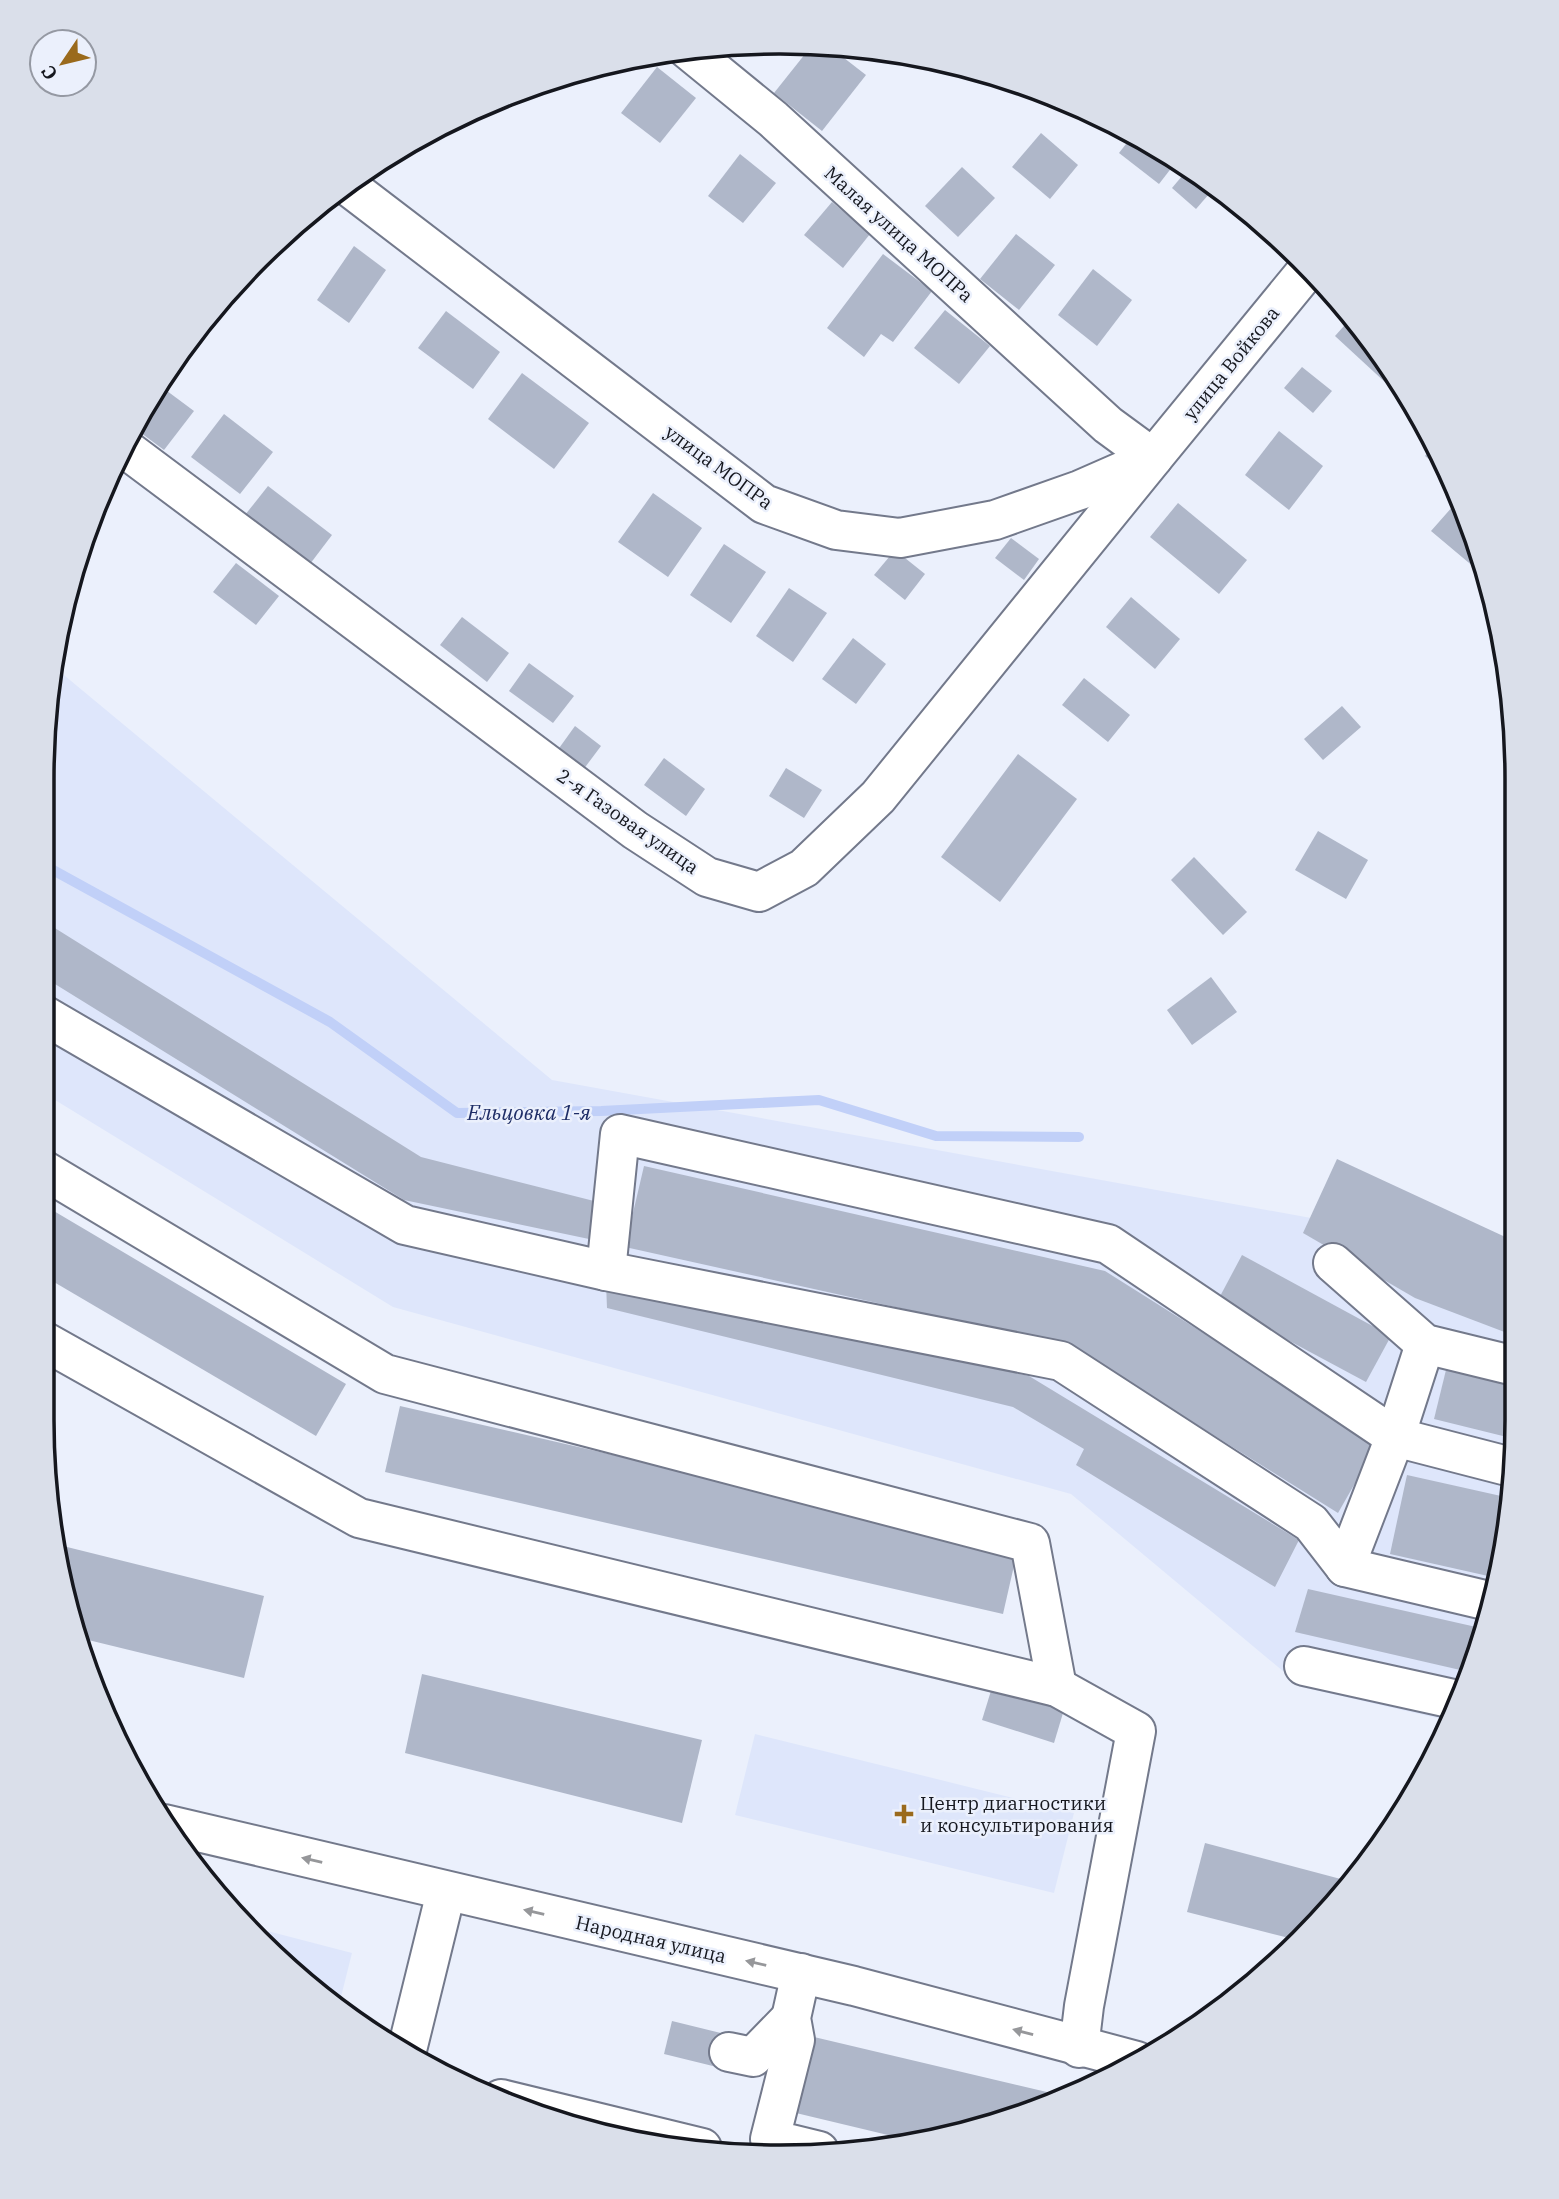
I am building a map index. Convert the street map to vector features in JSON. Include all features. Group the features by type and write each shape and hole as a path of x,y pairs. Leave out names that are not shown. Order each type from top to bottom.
{"street":[{"name":"Малая улица МОПРа","path":"699,59 773,119 1108,425 1153,458"},
{"name":"улица МОПРа","path":"355,192 764,504 836,530 900,537 995,520 1080,490 1153,458"},
{"name":"улица Войкова","path":"1153,458 1302,277"},
{"name":"2-я Газовая улица","path":"132,454 635,830 707,877 759,892 804,868 878,797 1153,458"},
{"path":"54,1021 405,1225 606,1271 1061,1361 1311,1523 1345,1567 1482,1599"},
{"path":"606,1271 620,1134 1108,1244 1395,1437 1503,1465"},
{"path":"54,1177 385,1374 1030,1543 1057,1687"},
{"path":"1333,1262 1425,1344 1505,1364"},
{"path":"1345,1567 1395,1437 1425,1344"},
{"path":"54,1347 359,1518 1057,1687 1136,1731 1084,2006 1079,2048"},
{"path":"1304,1666 1449,1698"},
{"name":"Народная улица","path":"180,1828 801,1973 1123,2058"},
{"path":"409,2043 446,1892"},
{"path":"792,2144 770,2139 795,2040 791,2018 801,1973"},
{"path":"729,2052 748,2057 757,2055 791,2018"}],"shaded area":[{"path":"62,673 552,1080 1505,1253 1503,1467 1499,1514 1480,1607 1466,1653 1440,1719 1302,1687 1071,1494 393,1307 54,1099 54,780"},
{"name":"Центр диагностики и консультирования","path":"755,1734 1074,1813 1054,1893 735,1815"},
{"path":"266,1931 352,1953 341,1997 301,1965"}],"building":[{"path":"804,55 843,57 866,75 822,131 774,93"},
{"path":"657,67 696,98 660,143 621,113"},
{"path":"1041,133 1078,165 1050,199 1012,167"},
{"path":"1127,143 1171,169 1159,184 1119,153"},
{"path":"740,154 776,183 743,223 708,196"},
{"path":"962,167 995,198 958,237 925,206"},
{"path":"1182,176 1208,195 1196,209 1172,188"},
{"path":"832,202 870,234 843,268 804,235"},
{"path":"1016,234 1055,265 1019,310 980,279"},
{"path":"354,246 386,270 349,323 317,300"},
{"path":"883,254 932,291 893,342 881,334 864,357 827,328"},
{"path":"1093,269 1132,300 1097,346 1058,315"},
{"path":"945,310 990,346 959,384 914,348"},
{"path":"446,311 500,352 473,389 418,348"},
{"path":"1345,325 1388,385 1335,336"},
{"path":"1302,367 1332,391 1313,413 1284,388"},
{"path":"522,373 589,423 554,469 488,419"},
{"path":"167,391 194,411 164,450 142,434"},
{"path":"224,414 273,452 240,494 191,457"},
{"path":"1279,431 1323,466 1289,510 1245,475"},
{"path":"268,486 332,535 310,564 245,515"},
{"path":"653,493 702,528 668,577 618,542"},
{"path":"1178,503 1247,560 1219,594 1150,537"},
{"path":"1452,507 1472,565 1431,531"},
{"path":"1011,538 1039,559 1024,580 995,558"},
{"path":"724,544 766,572 731,623 690,595"},
{"path":"895,550 925,574 905,600 874,575"},
{"path":"236,563 279,596 256,625 213,592"},
{"path":"789,588 827,613 793,662 756,636"},
{"path":"1131,597 1180,639 1155,669 1106,627"},
{"path":"462,617 509,653 487,682 440,645"},
{"path":"853,638 886,664 856,704 822,679"},
{"path":"529,663 574,696 553,723 509,691"},
{"path":"1084,678 1130,715 1108,742 1062,705"},
{"path":"1342,706 1361,727 1323,760 1304,739"},
{"path":"575,726 601,746 583,770 557,751"},
{"path":"1018,754 1077,799 1000,902 941,857"},
{"path":"664,758 705,789 686,816 644,785"},
{"path":"786,768 822,790 804,818 769,796"},
{"path":"1318,831 1368,860 1346,899 1295,870"},
{"path":"1194,857 1247,912 1223,935 1171,880"},
{"path":"54,928 421,1157 594,1201 589,1239 404,1200 54,983"},
{"path":"1211,977 1237,1012 1192,1045 1167,1010"},
{"path":"1337,1159 1505,1237 1505,1332 1415,1298 1303,1233"},
{"path":"644,1166 1105,1271 1378,1443 1338,1513 1071,1346 625,1247"},
{"path":"54,1211 346,1384 316,1436 54,1282"},
{"path":"1242,1255 1391,1336 1366,1382 1217,1302"},
{"path":"606,1283 1029,1376 1299,1540 1275,1587 1076,1465 1084,1449 1013,1407 607,1308"},
{"path":"1446,1370 1505,1385 1504,1436 1434,1419"},
{"path":"400,1406 1018,1548 1003,1614 385,1472"},
{"path":"1407,1475 1501,1496 1487,1576 1390,1554"},
{"path":"66,1547 264,1596 244,1678 89,1640"},
{"path":"1308,1589 1474,1627 1460,1670 1295,1632"},
{"path":"422,1674 702,1740 682,1823 405,1753"},
{"path":"994,1681 1066,1703 1054,1743 982,1720"},
{"path":"1205,1843 1340,1879 1287,1937 1187,1912"},
{"path":"672,2021 733,2036 725,2069 664,2054"},
{"path":"814,2037 1050,2093 967,2120 892,2136 796,2113"}],"waterway":[{"name":"Ельцовка 1-я","path":"54,871 330,1022 457,1113 601,1111 819,1100 936,1136 1079,1137"}],"place":[{"name":"Центр диагностики и консультирования","path":"904,1814"}]}
